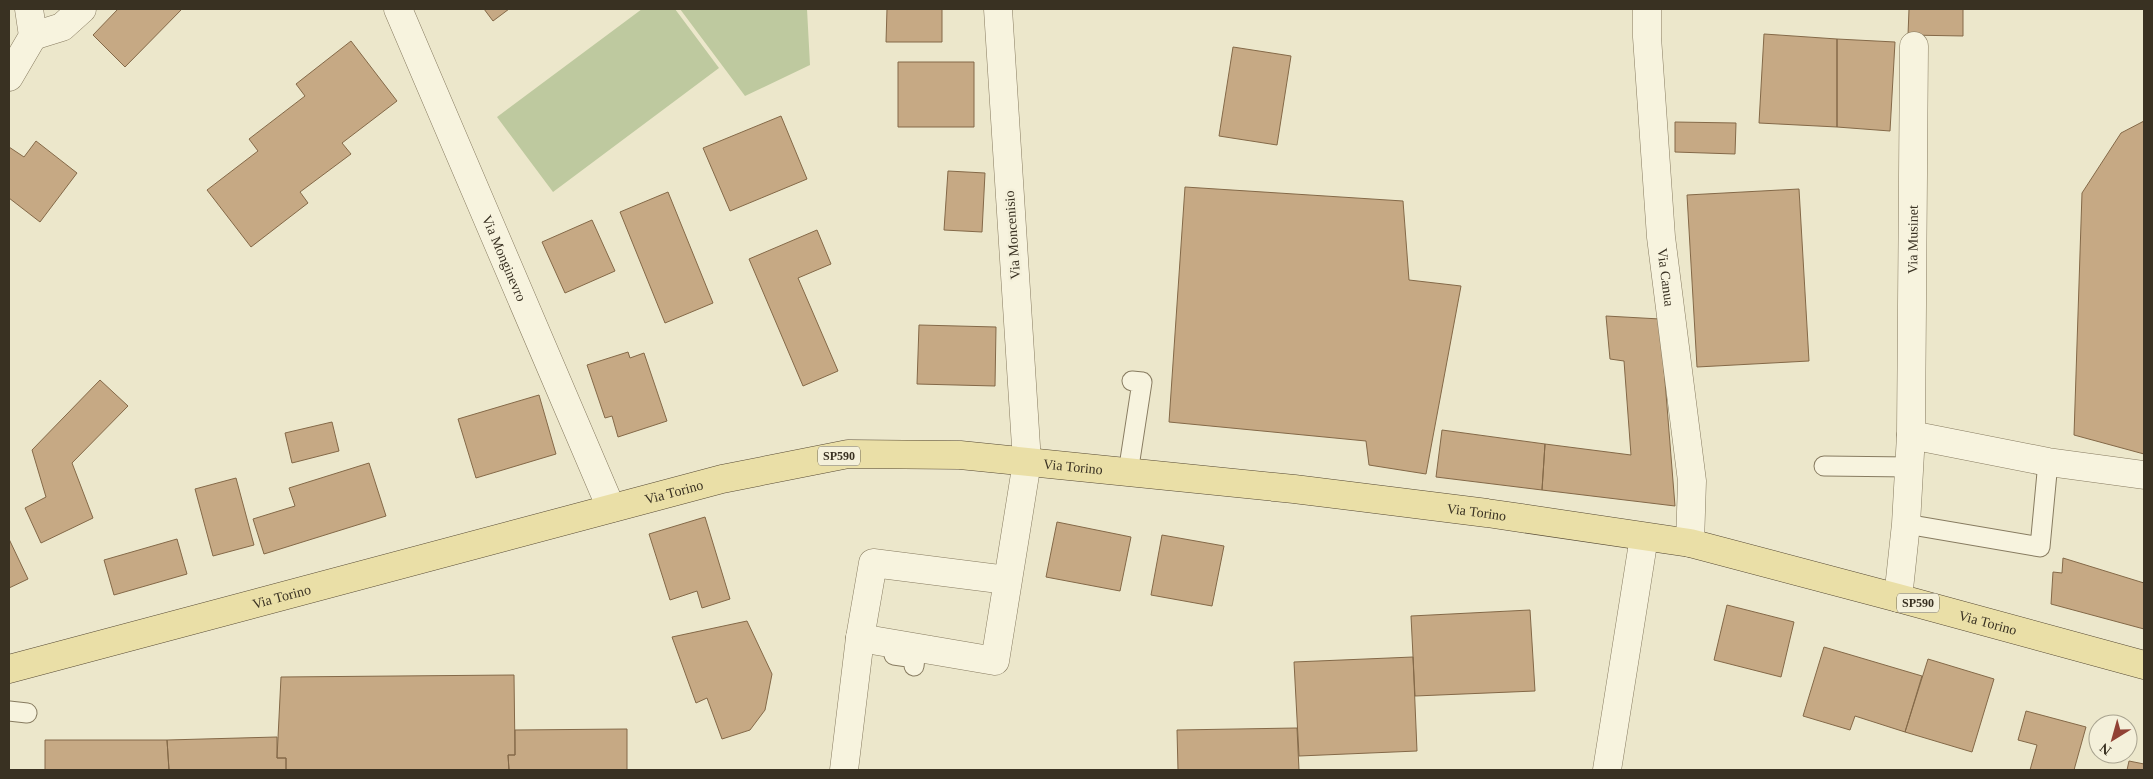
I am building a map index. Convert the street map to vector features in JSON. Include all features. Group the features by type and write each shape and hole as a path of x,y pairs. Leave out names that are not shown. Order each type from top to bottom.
{"main road":[{"name":"Via Torino","path":"9,668 722,479 848,454 960,455 1294,489 1487,513 1690,543 2144,665"}],"street":[{"path":"9,77 33,36 29,9"},
{"path":"33,36 62,27 82,9"},
{"name":"Via Monginevro","path":"398,9 611,508"},
{"name":"Via Moncenisio","path":"859,644 994,661 1027,462 998,9"},
{"name":"Via Canua","path":"1647,9 1647,36 1661,237 1692,481 1690,543"},
{"name":"Via Musinet","path":"1898,598 1906,524 1911,435 1914,46"},
{"path":"1911,435 2048,462 2143,476"},
{"path":"1607,770 1644,537"},
{"path":"844,770 859,644 873,563 1007,580"}],"lane":[{"path":"1128,473 1142,382 1132,381"},
{"path":"1906,524 2040,547 2048,462"},
{"path":"1824,466 1910,467"},
{"path":"859,644 915,658 914,666"}],"green space":[{"path":"642,9 675,9 719,68 553,192 497,117"},
{"path":"680,9 807,9 810,65 745,96"}],"building":[{"path":"118,9 182,9 125,67 93,35"},
{"path":"484,9 509,9 493,21"},
{"path":"887,9 942,9 942,42 886,42"},
{"path":"1909,9 1963,9 1963,36 1908,35"},
{"path":"1764,34 1837,39 1837,127 1759,123"},
{"path":"1837,39 1895,42 1890,131 1837,127"},
{"path":"351,41 397,101 342,143 351,154 300,192 308,203 251,247 207,190 258,151 249,139 305,96 296,84"},
{"path":"1233,47 1291,56 1277,145 1219,136"},
{"path":"898,62 974,62 974,127 898,127"},
{"path":"781,116 807,179 730,211 703,148"},
{"path":"2144,121 2144,454 2074,435 2082,193 2121,133"},
{"path":"1675,122 1736,123 1735,154 1675,152"},
{"path":"36,141 77,173 40,222 9,198 9,147 24,157"},
{"path":"948,171 985,173 982,232 944,230"},
{"path":"1185,187 1403,201 1409,280 1461,286 1426,474 1369,465 1366,441 1169,422"},
{"path":"1799,189 1809,361 1697,367 1687,195"},
{"path":"668,192 713,303 665,323 620,212"},
{"path":"592,220 615,271 565,293 542,242"},
{"path":"817,230 831,264 798,278 838,371 803,386 749,259"},
{"path":"1606,316 1660,319 1675,506 1542,490 1545,444 1631,455 1624,361 1610,359"},
{"path":"919,325 996,327 995,386 917,384"},
{"path":"628,352 630,358 644,353 667,421 618,437 612,416 605,418 587,365"},
{"path":"100,380 128,406 72,463 93,518 41,543 25,508 46,497 32,450"},
{"path":"539,395 556,454 476,478 458,419"},
{"path":"332,422 339,451 292,463 285,433"},
{"path":"1442,430 1545,444 1542,490 1436,477"},
{"path":"369,463 386,516 264,554 253,519 295,506 289,488"},
{"path":"236,478 254,545 213,556 195,489"},
{"path":"705,517 730,599 702,608 697,591 670,600 649,534"},
{"path":"1057,522 1131,537 1120,591 1046,577"},
{"path":"1162,535 1224,546 1212,606 1151,595"},
{"path":"9,539 28,579 9,588"},
{"path":"177,539 187,574 114,595 104,560"},
{"path":"2063,558 2144,583 2144,629 2051,604 2053,572 2062,573"},
{"path":"1727,605 1794,622 1781,677 1714,660"},
{"path":"1530,610 1535,691 1415,696 1411,616"},
{"path":"747,621 772,674 765,710 750,730 722,739 707,698 696,703 672,637"},
{"path":"1824,647 1922,676 1905,732 1855,716 1850,730 1803,716"},
{"path":"1413,657 1417,751 1299,756 1294,662"},
{"path":"1928,659 1994,679 1972,752 1905,732"},
{"path":"514,675 515,755 508,755 509,770 286,770 286,758 277,758 281,677"},
{"path":"2026,711 2086,727 2074,770 2030,770 2037,745 2018,740"},
{"path":"1297,728 1299,770 1178,770 1177,730"},
{"path":"627,729 627,770 509,770 508,755 515,755 515,730"},
{"path":"277,737 277,758 286,758 286,770 169,770 167,740"},
{"path":"45,740 167,740 169,770 45,770"},
{"path":"2128,764 2144,764 2144,770 2127,770"}]}
